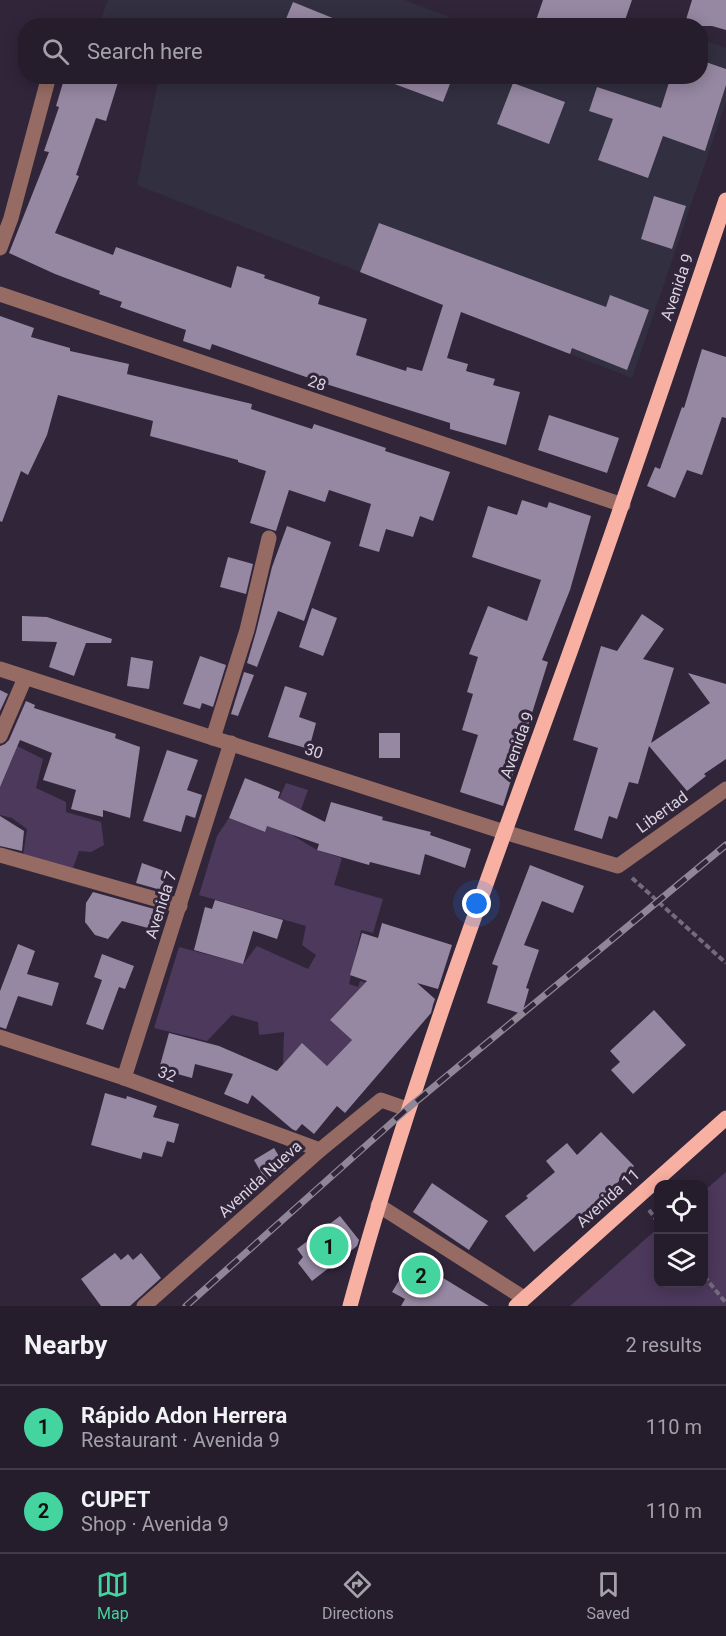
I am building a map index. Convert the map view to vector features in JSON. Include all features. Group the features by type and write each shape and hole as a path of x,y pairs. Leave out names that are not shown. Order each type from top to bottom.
{"main road":[{"name":"Avenida 9","path":"350,1306 407,1109 504,832 623,506 726,200"},
{"name":"Avenida 11","path":"520,1302 726,1118"}],"street":[{"path":"0,248 11,218 47,84"},
{"name":"28","path":"0,294 623,506"},
{"path":"213,738 248,630 269,538"},
{"name":"30","path":"0,669 504,832 618,866"},
{"path":"0,736 25,678"},
{"name":"Avenida 7","path":"124,1078 231,742"},
{"name":"Libertad","path":"618,866 726,789"},
{"path":"0,855 180,906"},
{"name":"32","path":"0,1037 124,1078 320,1150"},
{"name":"Avenida Nueva","path":"144,1306 320,1150 381,1100 407,1109"},
{"path":"378,1204 520,1302"}],"path":[{"path":"618,866 726,963"},
{"path":"708,1281 726,1303"}],"shaded area":[{"path":"108,0 404,0 452,18 101,18"},
{"path":"708,42 726,48 726,102 632,378 137,185 158,84 708,84"},
{"path":"17,746 43,759 36,788 66,802 66,812 101,822 104,845 91,852 79,851 73,868 23,856 27,829 12,818 0,815 0,762 10,764"},
{"path":"286,783 308,790 292,835 317,850 342,858 334,885 383,899 373,933 361,930 349,984 358,987 360,981 393,989 346,1003 330,1020 352,1040 327,1066 302,1044 283,1064 284,1032 259,1035 258,1022 232,1015 207,1041 154,1028 179,947 243,964 257,946 308,969 316,955 302,945 306,926 199,895 217,836 229,818 264,832"},
{"path":"726,1172 726,1306 570,1306 654,1232 654,1288 708,1288 708,1188"}],"building":[{"path":"543,0 632,0 626,18 537,18"},
{"path":"692,0 726,0 726,30 708,26 708,18 686,18"},
{"path":"293,2 333,18 286,18"},
{"path":"708,63 726,69 726,85 705,151 663,136 648,178 598,160 613,119 589,111 597,87 661,108 668,84 708,84"},
{"path":"63,84 118,84 106,121 96,118 76,175 79,176 55,233 113,255 116,247 231,288 237,266 265,275 264,278 320,297 318,304 367,319 356,355 406,371 407,367 422,371 443,305 360,272 379,223 606,307 610,295 649,310 627,370 572,348 570,354 461,312 447,358 468,364 466,371 495,379 493,385 520,392 506,445 450,429 450,423 326,384 212,344 210,350 183,341 186,330 120,307 122,302 99,294 100,291 9,253 49,152 44,151 59,107 56,106"},
{"path":"394,84 450,84 443,102"},
{"path":"513,84 565,102 549,144 497,124"},
{"path":"654,196 686,206 672,249 641,239"},
{"path":"0,316 34,328 31,337 70,348 70,351 129,364 127,374 252,404 251,409 312,429 314,424 386,448 385,451 450,472 433,521 420,516 413,537 386,529 379,552 359,546 371,504 329,490 325,502 289,490 276,531 250,523 266,471 238,462 238,460 150,436 153,421 58,395 47,435 28,475 21,471 2,522 0,521"},
{"path":"702,349 726,357 726,418 722,417 702,475 687,470 675,498 647,486 655,467 660,469 682,407 684,408"},
{"path":"549,415 619,438 607,473 538,450"},
{"path":"522,500 547,508 549,502 591,516 570,590 542,660 548,662 503,806 460,792 478,735 462,730 473,694 467,692 478,657 469,654 488,606 527,621 541,580 472,557 488,506 517,515"},
{"path":"287,526 331,542 304,621 278,611 257,667 247,663 272,567"},
{"path":"228,557 253,564 246,594 220,587"},
{"path":"312,608 337,618 323,656 299,647"},
{"path":"642,614 664,629 643,659 674,668 651,743 710,703 688,673 726,684 726,759 704,774 706,776 687,791 649,746 638,784 629,782 617,819 609,816 602,839 574,830 598,748 573,740 601,646 617,651"},
{"path":"22,616 47,617 112,639 111,643 86,643 74,676 49,667 57,642 22,641"},
{"path":"200,656 226,665 213,707 202,703 200,709 183,704"},
{"path":"131,657 153,661 149,689 127,686"},
{"path":"244,672 254,675 238,716 231,714"},
{"path":"285,686 307,693 299,717 316,723 309,749 268,737"},
{"path":"0,690 8,694 0,711"},
{"path":"26,701 35,705 34,708 116,734 115,738 140,747 130,818 103,810 103,817 71,809 76,790 43,780 52,753 20,740 0,787 0,746 9,740"},
{"path":"379,733 400,733 400,758 379,758"},
{"path":"167,750 198,760 187,790 202,795 195,818 186,815 181,832 143,821"},
{"path":"245,778 280,792 278,798 325,822 331,802 383,817 382,820 431,832 430,835 471,849 465,868 425,854 420,875 370,862 369,865 317,850 319,844 267,826 265,832 229,818"},
{"path":"0,816 24,831 22,851 0,846"},
{"path":"142,863 167,872 161,890 136,883"},
{"path":"530,865 584,886 573,913 542,901 524,945 539,950 526,988 529,989 522,1014 487,1003 498,966 492,964"},
{"path":"93,892 165,912 159,931 122,921 108,939 95,935 85,922 86,903"},
{"path":"215,900 283,920 277,939 253,931 243,964 194,950 205,907 212,909"},
{"path":"382,923 452,945 438,989 417,983 435,999 431,1013 345,1113 337,1106 314,1134 302,1124 296,1131 292,1129 252,1095 248,1104 224,1094 233,1074 195,1064 192,1078 159,1069 169,1033 219,1046 277,1071 302,1043 327,1066 352,1040 330,1020 367,981 350,975 362,933 378,938"},
{"path":"18,944 35,951 27,974 59,983 52,1006 18,996 6,1029 0,1027 0,991"},
{"path":"102,954 134,966 125,989 119,987 103,1030 86,1024 102,980 94,977"},
{"path":"654,1010 686,1045 633,1094 611,1070 620,1062 610,1051"},
{"path":"105,1093 126,1099 127,1096 157,1106 153,1117 179,1124 174,1143 167,1141 162,1157 143,1152 141,1159 91,1145"},
{"path":"601,1132 634,1166 609,1191 610,1193 582,1218 578,1214 534,1252 505,1216 555,1172 546,1161 567,1143 577,1155"},
{"path":"274,1148 286,1168 266,1181 254,1160"},
{"path":"432,1183 488,1221 469,1250 413,1212"},
{"path":"340,1216 359,1240 357,1246 312,1281 298,1263 303,1257 297,1249"},
{"path":"115,1253 121,1260 128,1254 133,1260 141,1253 161,1278 130,1306 101,1306 81,1279"},
{"path":"412,1259 489,1306 401,1306 405,1299 392,1292"}],"railway":[{"path":"186,1306 407,1109 726,845"}],"place":[{"name":"Rápido Adon Herrera","path":"329,1246"},
{"name":"CUPET","path":"421,1275"}]}
